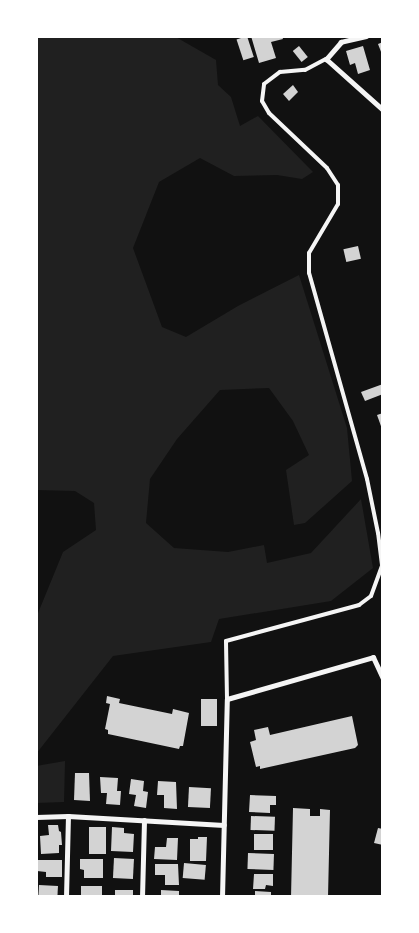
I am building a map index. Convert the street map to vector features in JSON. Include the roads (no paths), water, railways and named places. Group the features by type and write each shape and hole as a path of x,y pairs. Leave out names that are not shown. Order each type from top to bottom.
{"street":[{"path":"366,36 341,42 326,59 383,110"},
{"path":"222,897 227,699 373,657 383,678"},
{"path":"36,817 68,816 224,824"},
{"path":"66,897 68,816"},
{"path":"142,897 144,820"}],"lane":[{"path":"227,699 226,641 359,605 371,596 382,565 378,533 367,479 309,273 309,253 338,204 338,185 327,168 269,113 262,101 264,84 280,72 305,70 326,59"}]}
